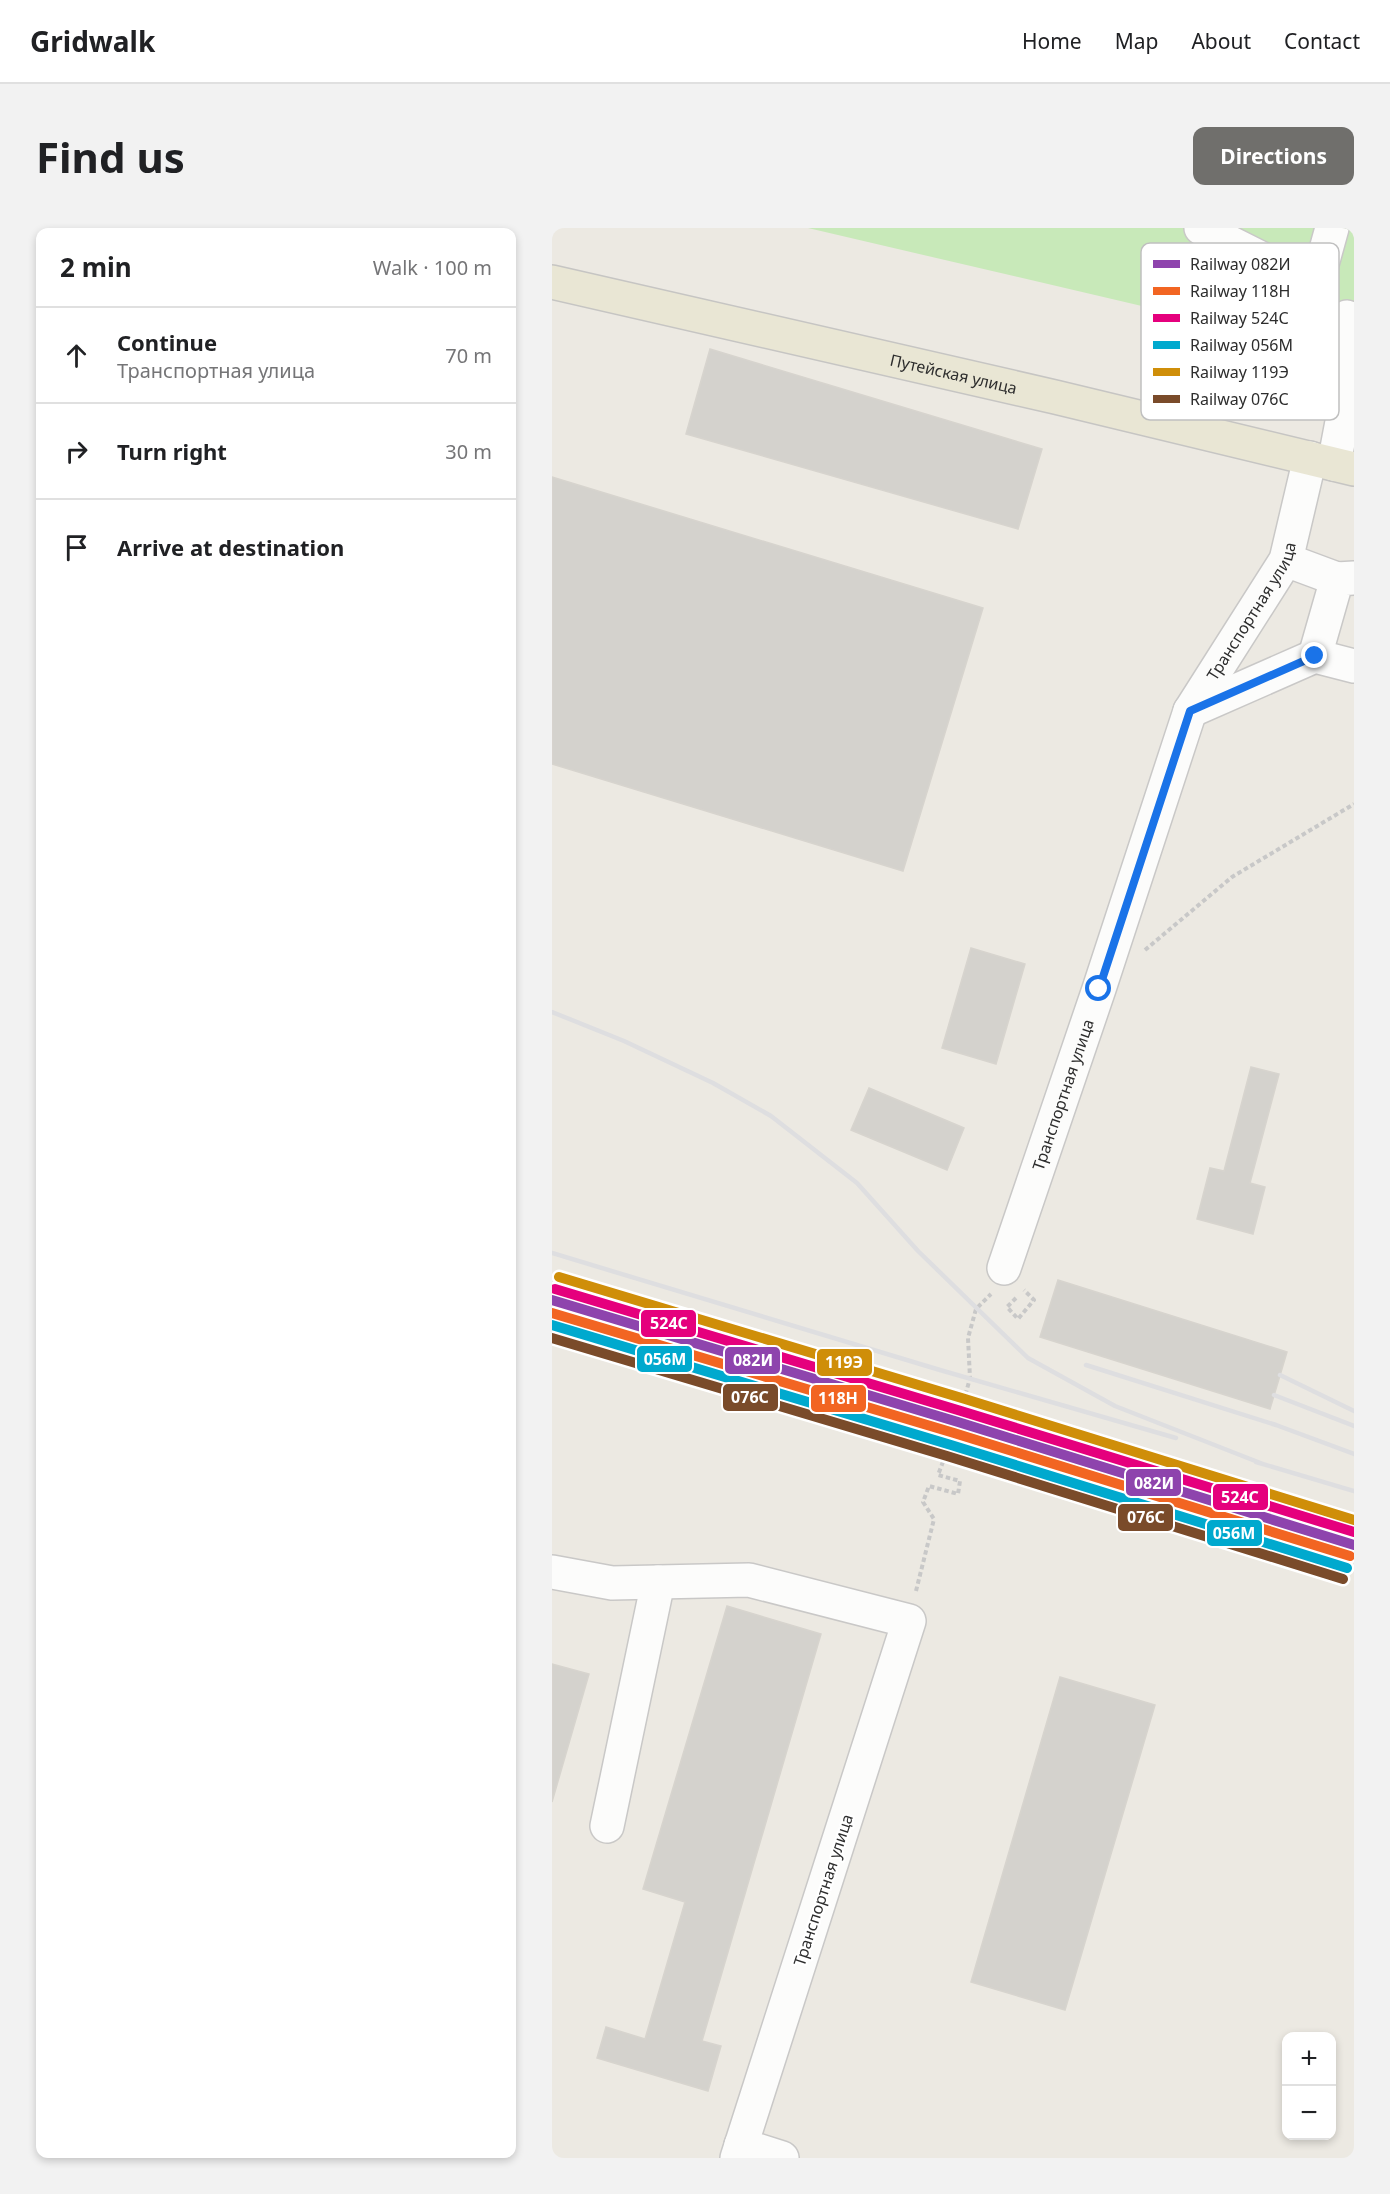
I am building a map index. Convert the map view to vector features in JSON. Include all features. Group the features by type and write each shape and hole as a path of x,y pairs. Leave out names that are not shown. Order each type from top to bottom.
{"main road":[{"name":"Путейская улица","path":"552,282 1141,419"},
{"name":"Путейская улица","path":"1143,420 1332,464"}],"street":[{"path":"1201,228 1231,243"},
{"path":"1328,243 1332,228"},
{"path":"1339,308 1350,319"},
{"name":"Транспортная улица","path":"1003,1282 1190,711 1286,560 1332,464 1345,406 1350,319"},
{"path":"1286,560 1346,579 1315,656"},
{"path":"1190,711 1315,656 1354,666"},
{"path":"552,1572 612,1583 749,1580 909,1621"},
{"path":"607,1826 658,1582"},
{"name":"Транспортная улица","path":"739,2151 909,1621"},
{"path":"739,2151 782,2158"}],"path":[{"path":"1339,405 1345,406"},
{"path":"1143,952 1232,877 1354,804"},
{"path":"1003,1282 1034,1300 1018,1319 1007,1307 1017,1296 1003,1282"},
{"path":"909,1621 934,1519 923,1502 929,1486 958,1494 960,1481 938,1475 958,1422 970,1378 968,1338 976,1309 1003,1282"}],"green space":[{"path":"808,228 1354,228 1354,342 1339,340 1339,243 1141,243 1141,306"}],"building":[{"path":"710,349 1042,449 1018,529 686,434"},
{"path":"552,477 983,608 903,871 552,764"},
{"path":"971,948 1025,964 996,1064 942,1048"},
{"path":"1251,1067 1279,1074 1250,1183 1265,1187 1253,1234 1197,1219 1210,1168 1224,1171"},
{"path":"869,1088 964,1128 947,1170 851,1130"},
{"path":"1058,1280 1287,1352 1270,1409 1040,1337"},
{"path":"727,1606 821,1634 702,2041 721,2046 708,2091 597,2058 606,2027 645,2039 685,1902 643,1889"},
{"path":"552,1664 589,1674 552,1802"},
{"path":"1060,1677 1155,1705 1065,2010 971,1982"}],"railway":[{"path":"552,1012 624,1041 713,1083 771,1116 857,1183 918,1251 1028,1358 1115,1406 1263,1464"},
{"path":"552,1253 940,1370 1176,1438"},
{"path":"1086,1365 1276,1425 1354,1454"},
{"path":"1280,1375 1354,1411"},
{"path":"1274,1395 1354,1426"},
{"path":"1256,1462 1354,1491"}],"rail line":[{"name":"119Э","path":"559,1277 965,1399 1354,1520"},
{"name":"524С","path":"555,1289 1354,1532"},
{"name":"082И","path":"552,1300 958,1422 1354,1545"},
{"name":"118Н","path":"552,1313 954,1433 1350,1556"},
{"name":"056М","path":"552,1325 951,1445 1347,1568"},
{"name":"076С","path":"552,1338 947,1456 1343,1579"}],"route":[{"path":"1099,989 1190,711 1315,656"}]}
